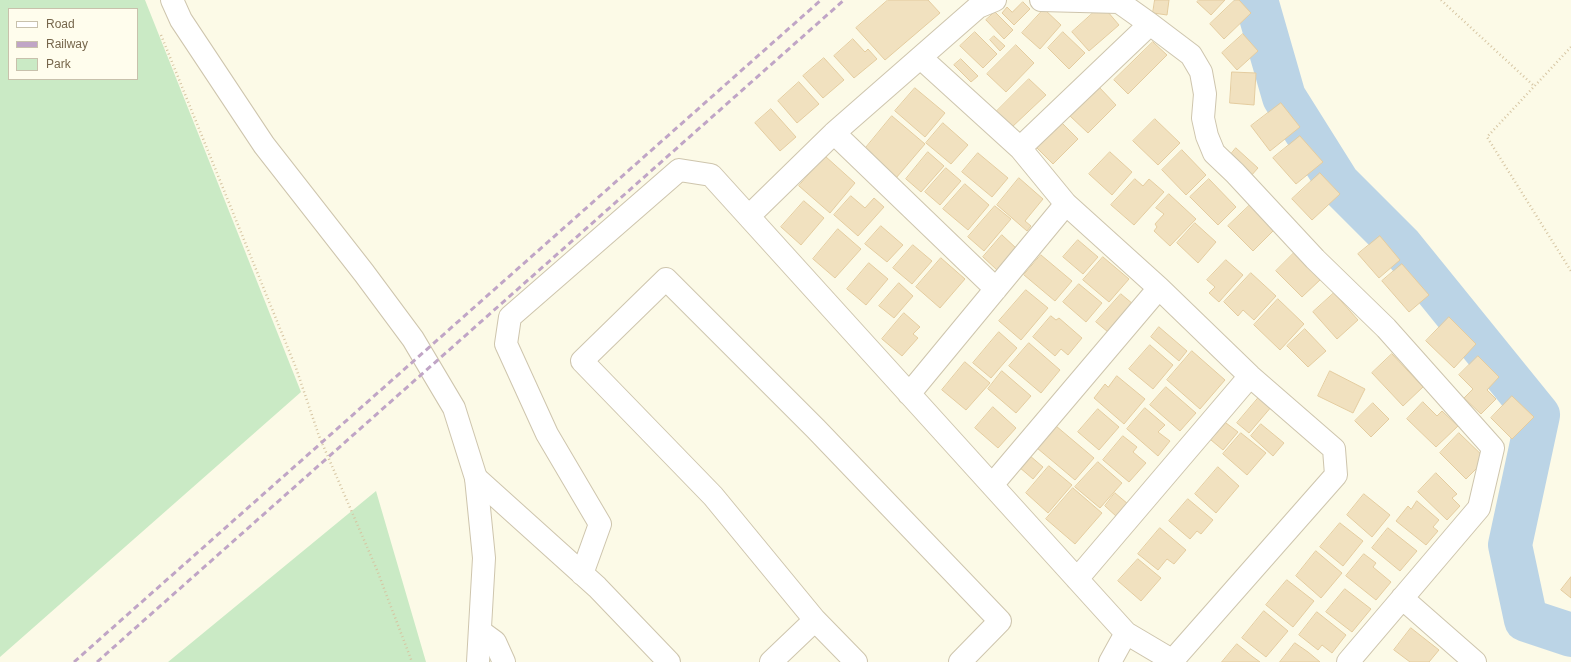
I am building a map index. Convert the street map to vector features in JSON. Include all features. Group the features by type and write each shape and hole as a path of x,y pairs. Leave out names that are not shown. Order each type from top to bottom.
{"street":[{"path":"172,0 181,20 264,145 364,273 413,339 454,408 476,478 484,558 478,662"},
{"path":"748,216 834,133 978,7 995,0"},
{"path":"1041,0 1119,2 1191,55 1201,72 1205,94 1203,118 1206,136 1214,153 1235,173 1315,260 1386,328 1493,448 1479,508 1348,662"},
{"path":"1020,148 1150,24"},
{"path":"582,574 600,524 547,434 506,344 510,317 679,170 711,175 1126,633 1174,661 1336,475 1334,449 1250,376 1159,288 1066,204 1020,148 920,58"},
{"path":"834,133 996,288"},
{"path":"910,394 1066,204"},
{"path":"856,662 814,620 713,496 582,361 666,279 816,429 1000,621 960,662"},
{"path":"992,486 1159,288"},
{"path":"1077,579 1250,376"},
{"path":"476,478 597,587 669,662"},
{"path":"1402,598 1475,662"},
{"path":"771,662 814,620"},
{"path":"480,632 495,642 504,662"},
{"path":"1110,662 1126,633"}],"path":[{"path":"1441,0 1534,86"},
{"path":"158,29 296,368 319,436 377,570 412,662"},
{"path":"1571,47 1487,137 1571,271"}],"green space":[{"path":"0,0 145,0 301,392 0,657"},
{"path":"376,491 426,662 168,662"}],"building":[{"path":"888,0 928,0 940,13 885,60 856,28"},
{"path":"1155,0 1169,0 1167,15 1153,13"},
{"path":"1199,0 1225,0 1211,15 1197,2"},
{"path":"1235,0 1239,0 1251,13 1224,39 1210,24"},
{"path":"1023,2 1030,9 1014,25 1002,13 1007,7 1012,12"},
{"path":"1102,5 1119,25 1089,51 1072,32"},
{"path":"1044,9 1061,25 1040,49 1022,33"},
{"path":"995,12 1013,30 1004,39 986,20"},
{"path":"975,32 997,54 983,68 960,46"},
{"path":"1063,32 1085,53 1069,69 1048,48"},
{"path":"1243,34 1258,51 1237,70 1222,53"},
{"path":"994,36 1005,46 1000,51 990,40"},
{"path":"853,39 865,52 868,49 877,59 854,78 834,56"},
{"path":"1153,42 1167,55 1128,94 1114,80"},
{"path":"1016,45 1034,63 1006,92 987,74"},
{"path":"824,58 844,80 823,98 803,76"},
{"path":"961,59 978,76 971,82 954,65"},
{"path":"1232,72 1256,73 1254,105 1230,103"},
{"path":"1029,79 1046,95 1011,128 996,112"},
{"path":"799,82 819,104 797,123 778,101"},
{"path":"1099,87 1116,105 1088,133 1070,116"},
{"path":"915,88 945,113 925,137 895,111"},
{"path":"1281,103 1300,127 1270,151 1251,126"},
{"path":"771,109 796,137 780,151 755,123"},
{"path":"892,116 925,144 896,178 864,150"},
{"path":"1155,119 1180,143 1158,165 1133,141"},
{"path":"1061,122 1078,139 1053,164 1036,147"},
{"path":"943,123 968,145 951,164 926,143"},
{"path":"1300,136 1323,162 1296,184 1273,158"},
{"path":"1236,148 1258,168 1250,177 1228,158"},
{"path":"1182,150 1206,175 1186,195 1162,170"},
{"path":"928,152 944,166 921,192 906,179"},
{"path":"1110,152 1132,172 1112,195 1089,174"},
{"path":"978,153 1008,178 992,197 962,172"},
{"path":"825,156 855,183 830,213 799,186"},
{"path":"946,168 961,181 940,205 925,192"},
{"path":"1320,173 1340,194 1312,220 1292,199"},
{"path":"1019,178 1043,199 1025,221 1031,226 1027,231 997,205"},
{"path":"1135,179 1143,186 1149,179 1164,192 1134,225 1111,205"},
{"path":"1209,179 1236,207 1218,225 1190,197"},
{"path":"965,184 989,205 968,230 943,209"},
{"path":"1169,194 1196,219 1170,246 1154,231 1157,227 1155,224 1164,214 1156,208"},
{"path":"851,196 865,208 874,198 884,207 858,236 834,215"},
{"path":"804,201 824,218 801,245 781,227"},
{"path":"1250,205 1274,230 1253,251 1228,226"},
{"path":"995,206 1011,219 984,251 968,237"},
{"path":"1195,223 1216,242 1198,263 1177,243"},
{"path":"881,226 903,245 887,262 865,244"},
{"path":"838,229 861,249 835,278 813,259"},
{"path":"1002,235 1016,248 997,270 983,257"},
{"path":"1380,236 1400,260 1379,278 1358,254"},
{"path":"1078,240 1098,257 1083,274 1063,257"},
{"path":"913,245 932,261 912,284 893,268"},
{"path":"1294,253 1321,279 1302,297 1276,271"},
{"path":"1041,255 1072,281 1055,301 1024,275"},
{"path":"1103,257 1129,279 1109,302 1083,280"},
{"path":"941,258 965,279 940,308 916,287"},
{"path":"1226,260 1243,275 1219,302 1209,293 1215,287 1207,280"},
{"path":"869,263 888,279 866,305 847,289"},
{"path":"1402,264 1429,295 1409,312 1382,281"},
{"path":"1251,273 1276,296 1254,320 1243,310 1238,316 1224,302"},
{"path":"899,283 913,296 894,318 879,306"},
{"path":"1079,284 1102,303 1086,322 1063,302"},
{"path":"1026,290 1048,308 1021,340 999,321"},
{"path":"1334,293 1358,320 1337,339 1313,312"},
{"path":"1121,294 1133,304 1108,332 1096,322"},
{"path":"1278,299 1304,324 1280,350 1254,325"},
{"path":"904,313 920,327 913,334 918,338 902,356 882,339"},
{"path":"1051,316 1056,320 1059,318 1082,338 1068,355 1061,349 1055,356 1033,337"},
{"path":"1449,317 1476,344 1454,368 1426,341"},
{"path":"1159,327 1187,351 1179,361 1151,337"},
{"path":"1305,329 1326,351 1308,367 1287,346"},
{"path":"999,332 1017,348 991,378 973,363"},
{"path":"1029,343 1060,370 1041,393 1009,366"},
{"path":"1150,345 1173,365 1153,389 1129,369"},
{"path":"1192,351 1225,380 1200,409 1167,380"},
{"path":"1392,354 1423,387 1403,406 1372,373"},
{"path":"1478,356 1499,377 1487,390 1496,399 1481,414 1464,398 1473,389 1459,375"},
{"path":"965,362 990,383 966,410 942,390"},
{"path":"1002,371 1031,396 1016,413 988,389"},
{"path":"1330,371 1365,389 1353,413 1318,396"},
{"path":"1117,376 1145,399 1124,424 1094,398 1105,384 1108,387"},
{"path":"1166,387 1196,413 1180,431 1150,405"},
{"path":"1260,396 1272,406 1249,433 1237,423"},
{"path":"1512,396 1534,417 1512,439 1491,418"},
{"path":"1423,402 1437,416 1442,411 1458,426 1436,447 1407,419"},
{"path":"1373,403 1389,419 1371,437 1355,421"},
{"path":"993,407 1016,428 998,448 975,428"},
{"path":"1145,408 1165,425 1158,432 1170,441 1158,456 1127,429"},
{"path":"1098,409 1119,427 1099,450 1078,432"},
{"path":"1226,423 1238,432 1223,450 1211,440"},
{"path":"1261,424 1284,443 1273,456 1251,436"},
{"path":"1056,426 1094,458 1075,480 1037,448"},
{"path":"1241,433 1266,453 1247,475 1223,454"},
{"path":"1459,433 1486,459 1466,479 1440,453"},
{"path":"1123,436 1137,447 1133,452 1146,463 1129,482 1103,460"},
{"path":"1029,455 1043,467 1033,479 1019,467"},
{"path":"1098,462 1122,483 1100,508 1075,487"},
{"path":"1049,466 1072,485 1048,513 1026,493"},
{"path":"1218,467 1239,486 1216,513 1195,494"},
{"path":"1436,473 1457,494 1452,498 1460,506 1447,520 1418,492"},
{"path":"1073,488 1102,513 1075,544 1046,519"},
{"path":"1115,493 1128,504 1117,517 1105,506"},
{"path":"1364,494 1390,515 1372,537 1347,515"},
{"path":"1188,499 1213,520 1201,534 1197,531 1190,539 1169,521"},
{"path":"1417,501 1439,520 1433,527 1438,531 1426,545 1396,521 1408,506 1411,509"},
{"path":"1340,523 1363,541 1343,566 1320,547"},
{"path":"1160,528 1186,550 1174,564 1167,559 1158,570 1138,554"},
{"path":"1388,528 1417,551 1400,571 1372,548"},
{"path":"1316,551 1342,573 1321,598 1296,576"},
{"path":"1364,554 1376,563 1373,567 1391,582 1376,600 1346,576"},
{"path":"1138,559 1161,578 1141,601 1118,581"},
{"path":"1571,577 1571,598 1561,590"},
{"path":"1287,580 1314,601 1293,627 1266,605"},
{"path":"1345,589 1371,609 1352,632 1326,612"},
{"path":"1264,611 1288,631 1266,657 1242,638"},
{"path":"1317,612 1346,635 1332,653 1322,645 1318,650 1299,635"},
{"path":"1411,628 1439,650 1429,662 1410,662 1394,650"},
{"path":"1295,643 1308,652 1320,662 1280,662"},
{"path":"1237,644 1253,657 1260,662 1222,662"}],"waterway":[{"path":"1256,0 1284,97 1338,183 1401,246 1538,415 1510,545 1526,620 1571,635"}],"railway":[{"path":"74,662 821,0"},
{"path":"97,662 844,0"}]}
